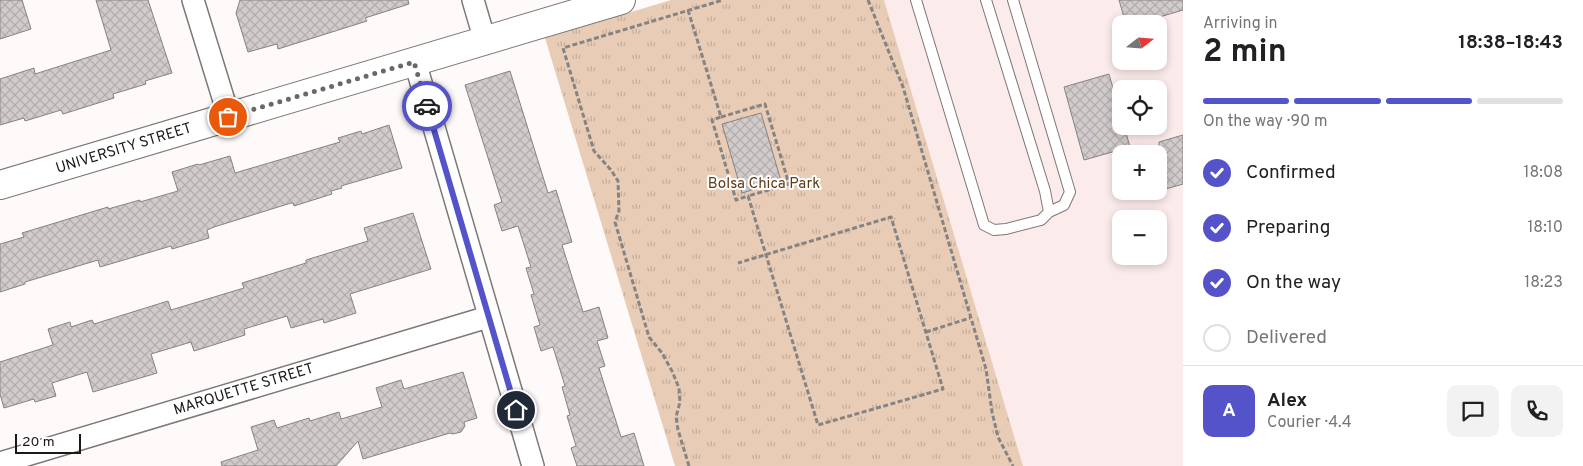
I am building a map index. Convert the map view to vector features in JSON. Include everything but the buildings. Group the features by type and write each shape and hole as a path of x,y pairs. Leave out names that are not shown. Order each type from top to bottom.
{"street":[{"path":"193,0 228,117"},
{"path":"473,0 485,40"},
{"name":"UNIVERSITY STREET","path":"0,186 621,0"},
{"path":"414,62 533,466"},
{"name":"MARQUETTE STREET","path":"0,463 488,317"}],"lane":[{"path":"916,0 984,225 994,230 1042,220 1049,212 1064,205 1070,192 1013,0"},
{"path":"986,0 1045,191 1049,212"}],"path":[{"path":"689,466 676,417 680,402 679,388 662,353 649,337 615,222 619,211 618,181 594,151 563,48 722,0"},
{"path":"868,0 903,87 986,370 998,437 1013,466"},
{"path":"688,10 721,117"},
{"path":"765,104 789,184 736,200 712,120 721,117 765,104"},
{"path":"738,263 767,256 891,217 943,389 818,425 767,256 748,196"},
{"path":"926,332 970,318"}],"shaded area":[{"path":"884,0 1183,0 1183,466 1023,466"}],"green space":[{"name":"Bolsa Chica Park","path":"671,0 884,0 1023,466 675,466 545,38"}],"way so far":[{"path":"228,117 414,62 427,106"}],"route":[{"path":"427,106 516,410"}]}
